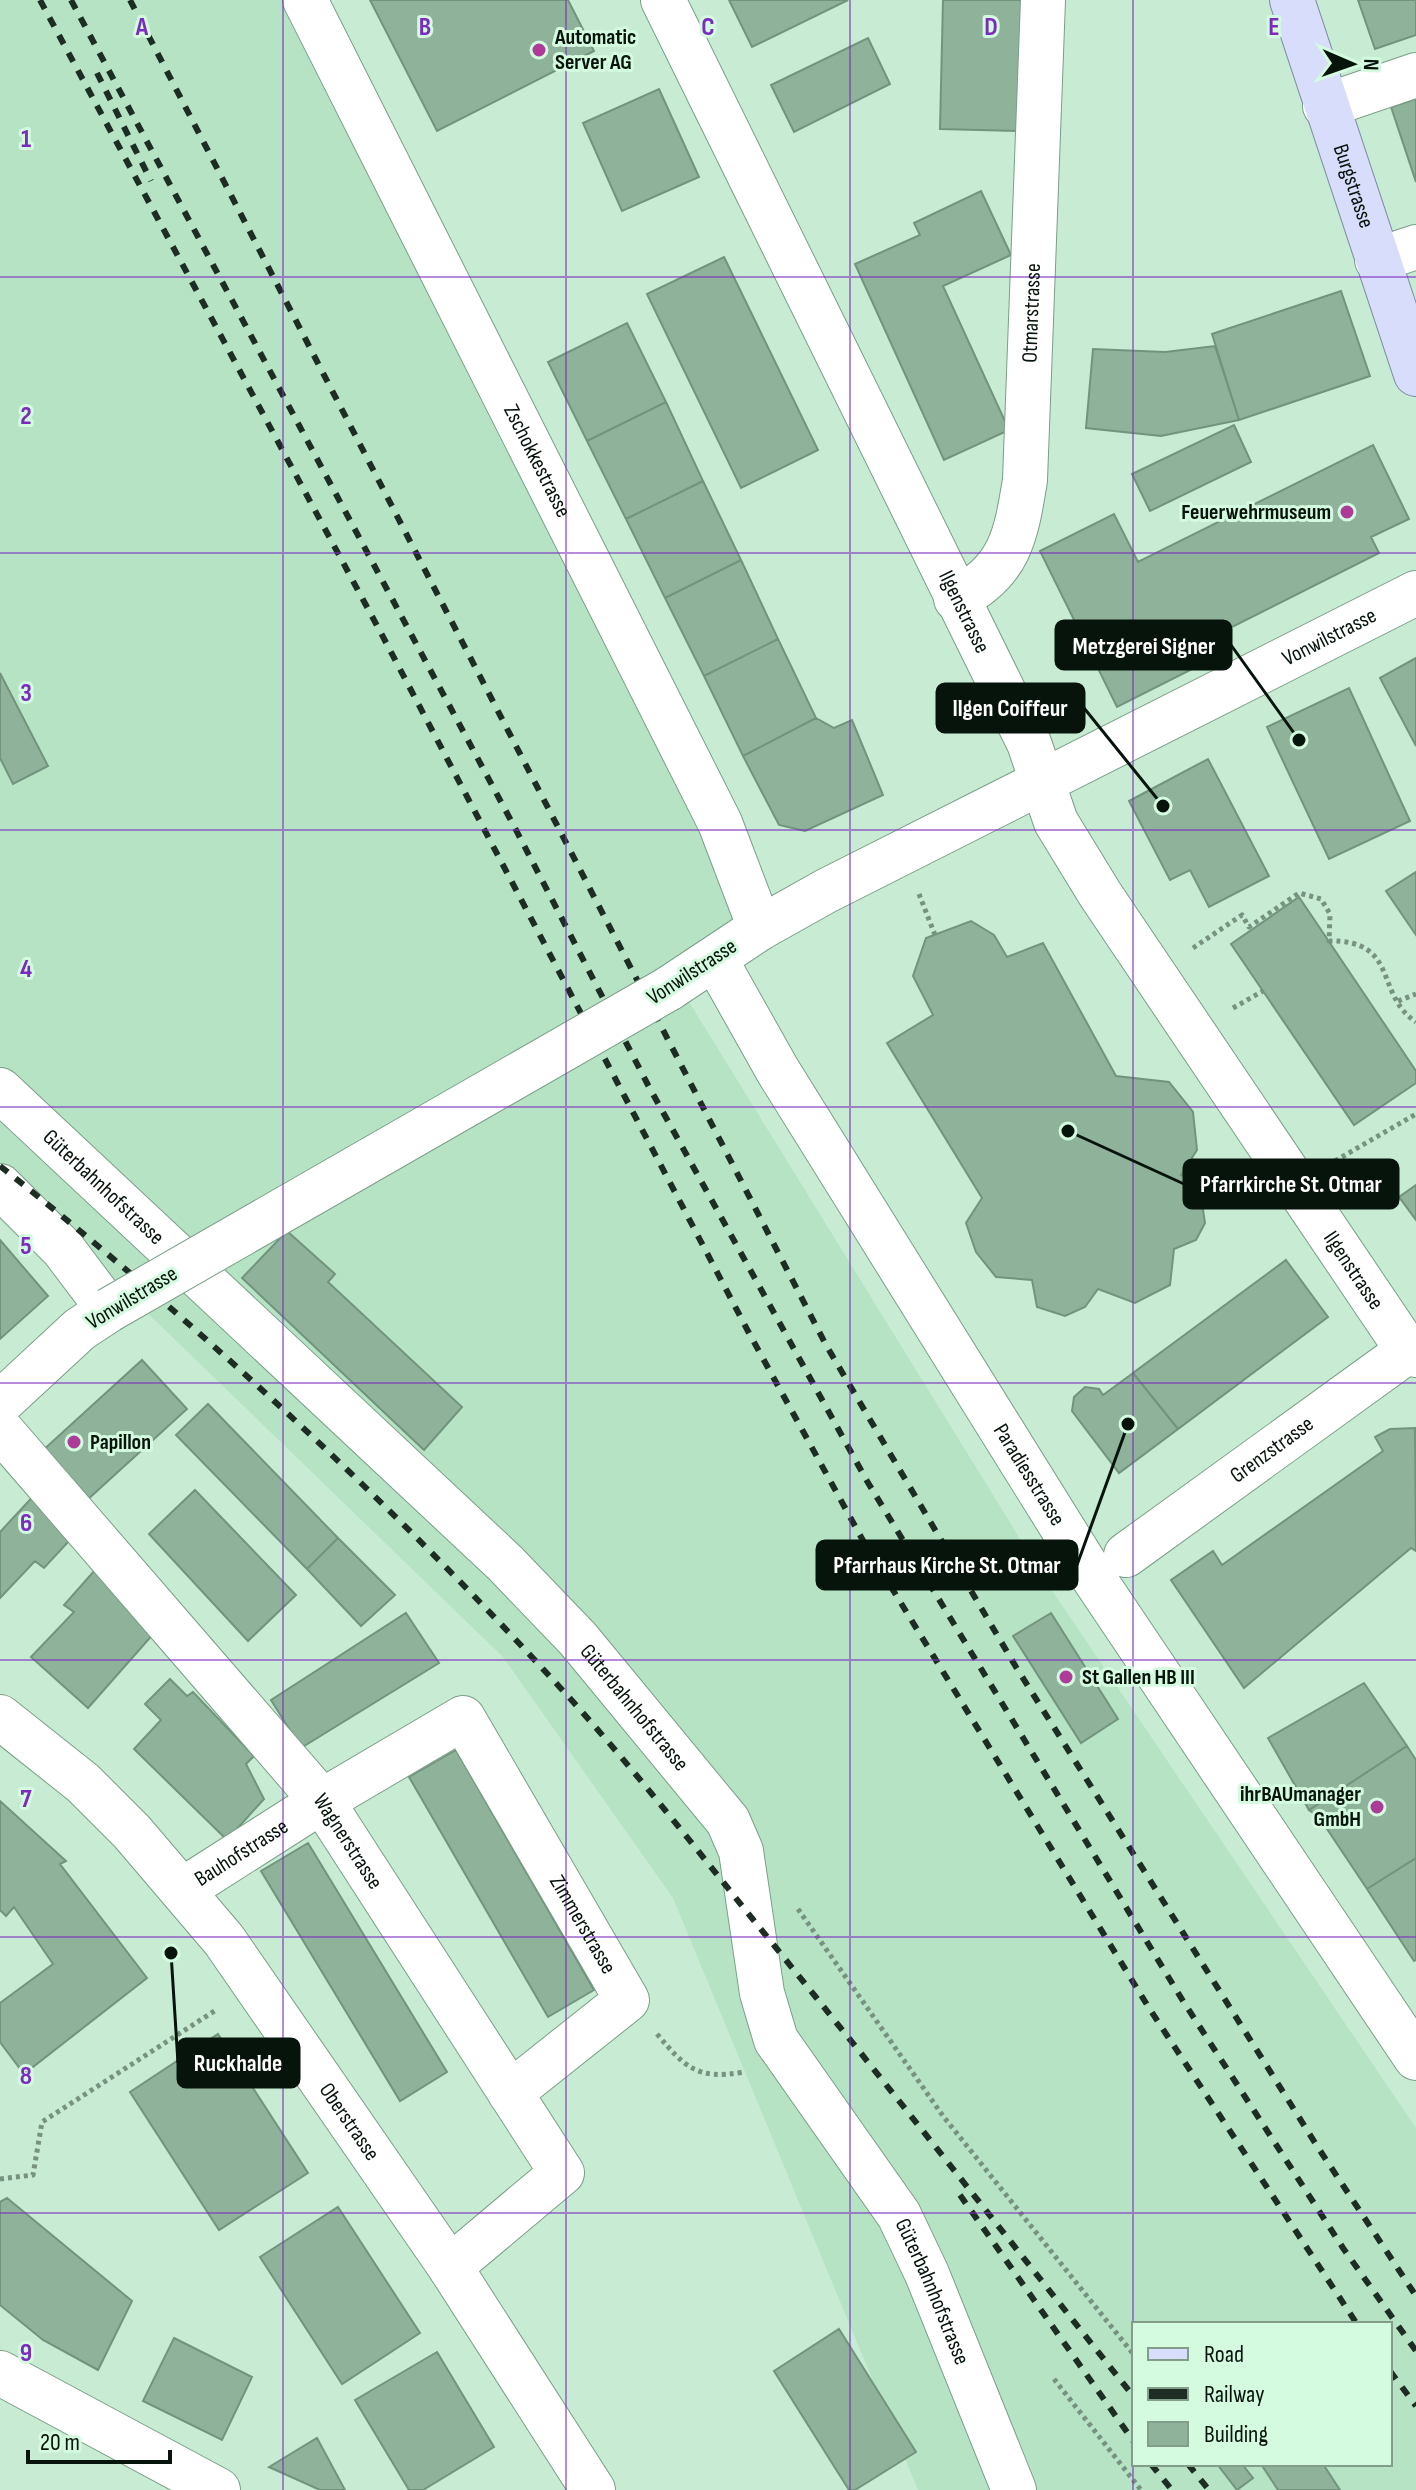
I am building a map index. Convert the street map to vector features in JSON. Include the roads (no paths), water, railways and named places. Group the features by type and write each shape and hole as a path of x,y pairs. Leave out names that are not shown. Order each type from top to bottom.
{"main road":[{"name":"Burgstrasse","path":"1292,0 1325,106 1396,253 1416,374"}],"street":[{"name":"Zschokkestrasse","path":"305,0 720,823 760,928"},
{"name":"Ilgenstrasse","path":"663,0 1029,743 1056,822 1100,894 1413,1350"},
{"name":"Otmarstrasse","path":"956,599 981,586 997,571 1018,528 1025,480 1043,0"},
{"path":"1325,106 1416,75"},
{"name":"Vonwilstrasse","path":"0,1403 80,1329 109,1310 668,989 760,928 1041,781 1416,593"},
{"name":"Paradiesstrasse","path":"715,959 778,1071 1093,1577 1416,2058"},
{"name":"Güterbahnhofstrasse","path":"0,1090 505,1563 578,1639 633,1703 735,1835 743,1866 762,1993 776,2040 789,2063 881,2185 899,2215 927,2274 1014,2490"},
{"path":"0,1186 63,1249 109,1310"},
{"name":"Grenzstrasse","path":"1126,1555 1413,1350"},
{"name":"Wagnerstrasse","path":"0,1429 322,1801 562,2173 450,2267"},
{"name":"Oberstrasse","path":"0,1717 83,1783 184,1889 256,1984 450,2267 593,2490"},
{"name":"Bauhofstrasse","path":"184,1889 322,1801 463,1718"},
{"name":"Zimmerstrasse","path":"463,1718 627,2000 510,2093"},
{"path":"0,2373 218,2490"}],"railway":[{"path":"40,0 381,633 749,1333 866,1546 1149,2008 1356,2322"},
{"path":"71,0 515,828 648,1085 867,1481 1183,2001 1343,2248 1416,2351"},
{"path":"130,0 826,1345 1016,1667 1317,2146 1416,2296"},
{"path":"97,73 151,181"},
{"path":"0,1166 145,1286 288,1414 425,1546 555,1682 682,1831 1132,2394"},
{"path":"960,2195 1132,2439"},
{"path":"1392,2374 1416,2406"},
{"path":"1153,2466 1172,2490"},
{"path":"1190,2466 1209,2490"}],"place":[{"name":"Automatic Server AG","path":"539,50"},
{"name":"Feuerwehrmuseum","path":"1347,512"},
{"name":"Metzgerei Signer","path":"1299,740"},
{"name":"Ilgen Coiffeur","path":"1163,806"},
{"name":"Pfarrkirche St. Otmar","path":"1068,1131"},
{"name":"Pfarrhaus Kirche St. Otmar","path":"1128,1424"},
{"name":"Papillon","path":"74,1442"},
{"name":"St Gallen HB III","path":"1066,1677"},
{"name":"ihrBAUmanager GmbH","path":"1377,1807"},
{"name":"Ruckhalde","path":"171,1953"}]}
